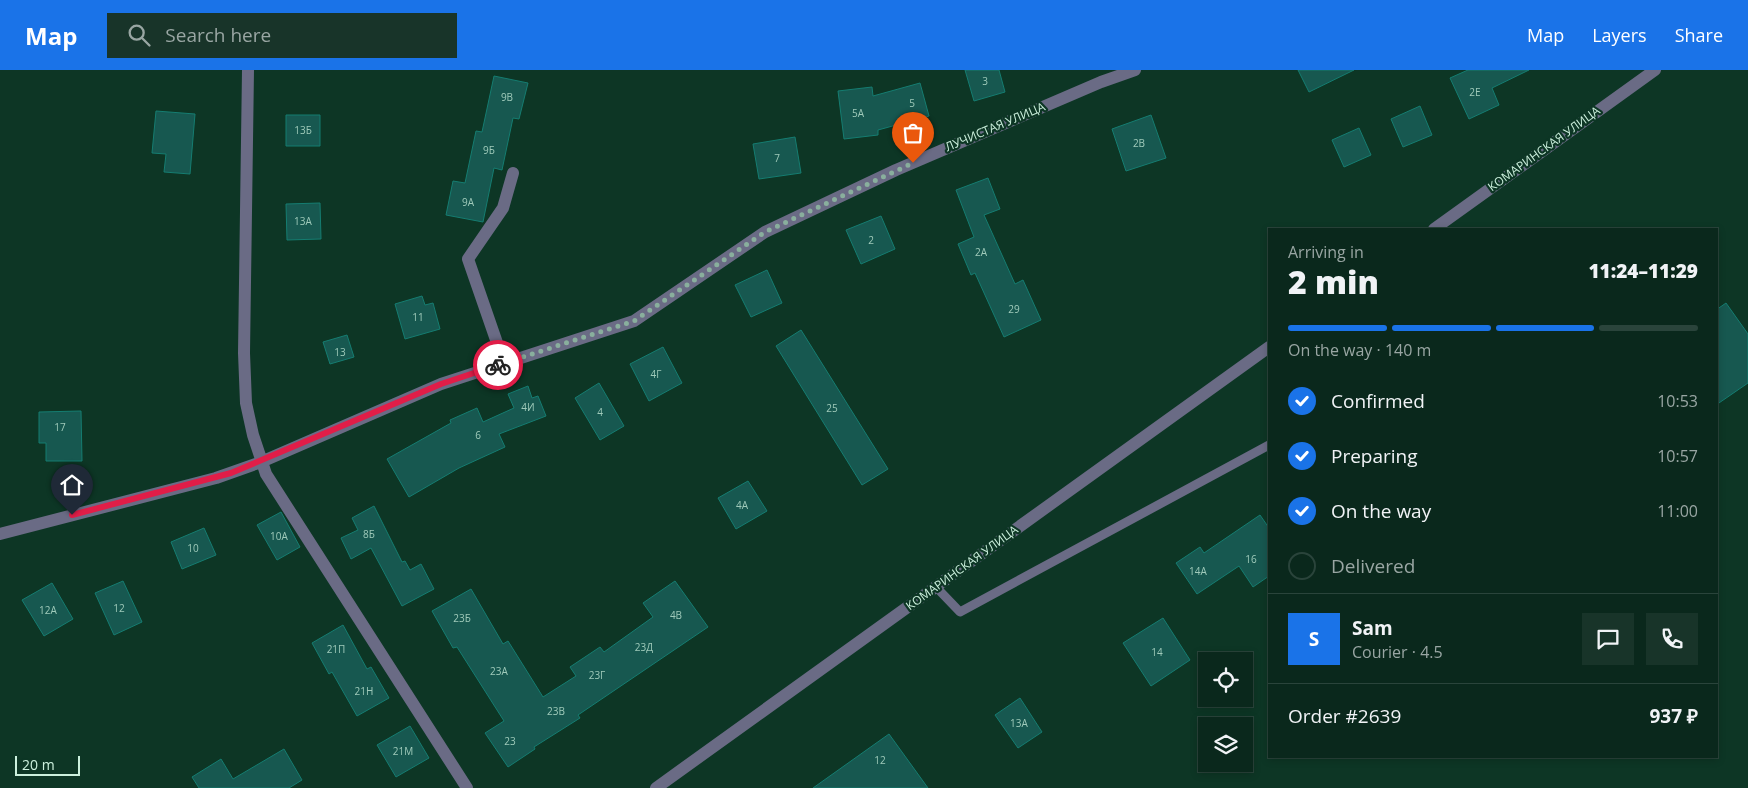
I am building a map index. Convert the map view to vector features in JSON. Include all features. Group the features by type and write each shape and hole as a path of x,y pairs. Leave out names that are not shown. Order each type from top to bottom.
{"street":[{"path":"248,70 244,353 246,403 253,435 266,474 466,788"},
{"name":"ЛУЧИСТАЯ УЛИЦА","path":"0,534 216,478 262,462 441,384 634,321 765,232 896,170 1092,86 1135,70"},
{"name":"КОМАРИНСКАЯ УЛИЦА","path":"1435,228 1655,70"},
{"path":"504,363 468,259 503,208 513,173"},
{"name":"КОМАРИНСКАЯ УЛИЦА","path":"656,788 1268,348"}],"lane":[{"path":"936,586 960,612 1268,446"}],"building":[{"path":"965,70 999,70 1005,92 974,101"},
{"path":"1298,70 1354,70 1309,92"},
{"path":"1468,70 1529,70 1492,88 1499,105 1469,119 1450,78"},
{"path":"494,76 528,83 519,119 513,118 502,170 494,168 483,222 446,215 453,181 465,183 476,131 482,132"},
{"path":"920,83 929,116 878,130 878,135 844,139 838,91 872,87 873,96"},
{"path":"1420,106 1432,135 1403,147 1391,119"},
{"path":"156,111 195,114 190,174 164,172 166,154 152,153"},
{"path":"286,115 320,115 320,146 286,146"},
{"path":"1151,115 1166,158 1126,171 1112,129"},
{"path":"1359,128 1371,155 1344,167 1332,140"},
{"path":"795,137 801,173 759,179 753,144"},
{"path":"988,178 1000,209 984,215 1015,284 1023,280 1041,320 1004,337 975,273 971,275 958,244 974,237 956,190"},
{"path":"320,203 321,239 287,240 286,204"},
{"path":"881,216 895,249 861,264 846,230"},
{"path":"767,270 782,303 751,317 735,285"},
{"path":"422,296 425,305 433,303 440,329 405,339 395,304"},
{"path":"1726,303 1748,334 1748,383 1718,404 1718,309"},
{"path":"801,330 888,469 862,485 776,346"},
{"path":"347,335 354,357 330,364 323,342"},
{"path":"663,347 682,383 649,401 630,364"},
{"path":"599,383 624,426 600,440 575,398"},
{"path":"528,386 532,398 538,396 546,416 499,434 505,447 459,468 409,497 387,459 451,423 450,420 477,408 483,422 514,408 508,394"},
{"path":"81,411 82,461 46,461 46,443 39,443 39,412"},
{"path":"748,481 767,511 736,529 718,498"},
{"path":"374,506 402,562 405,561 410,570 421,564 434,589 402,606 371,548 351,559 341,538 358,530 352,518"},
{"path":"281,512 300,547 277,560 257,525"},
{"path":"1260,515 1268,527 1268,577 1253,587 1239,566 1197,594 1176,563 1200,547 1204,553"},
{"path":"204,528 216,555 182,569 171,542"},
{"path":"123,581 142,622 114,635 95,593"},
{"path":"675,581 708,627 578,715 580,718 534,747 535,749 508,767 485,733 504,721 457,647 453,648 432,611 471,589 503,644 508,641 543,697 576,676 570,667 600,647 604,652 653,617 643,603"},
{"path":"52,583 73,619 44,636 22,600"},
{"path":"1163,618 1190,660 1151,686 1123,643"},
{"path":"343,625 367,669 371,667 389,698 357,716 332,672 329,674 312,643"},
{"path":"1020,698 1042,732 1018,748 995,715"},
{"path":"410,726 429,758 396,777 377,745"},
{"path":"889,734 928,788 813,788"},
{"path":"284,749 302,780 289,788 199,788 192,777 221,759 233,779"}],"way so far":[{"path":"498,365 634,321 765,232 913,163"}],"route":[{"path":"72,515 231,473 262,462 441,384 498,365"}]}
